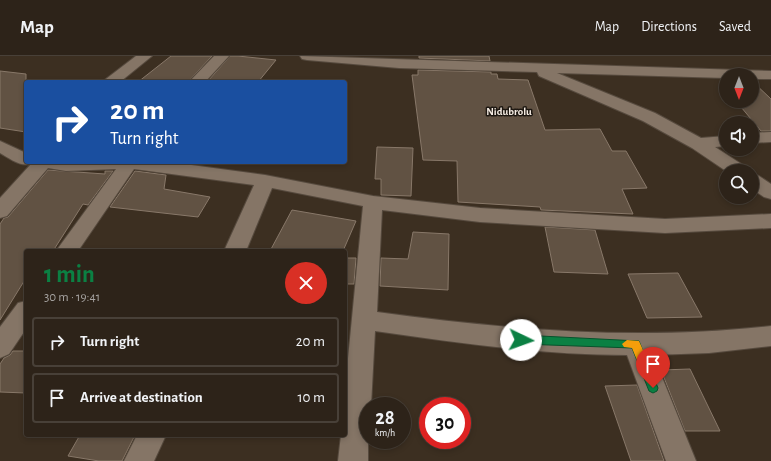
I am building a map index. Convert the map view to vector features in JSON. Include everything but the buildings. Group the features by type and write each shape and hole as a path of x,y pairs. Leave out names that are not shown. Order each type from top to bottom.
{"street":[{"path":"112,80 141,56"},
{"path":"199,80 222,56"},
{"path":"307,56 350,61 399,64 527,62 771,75"},
{"path":"527,62 649,117 698,144 728,164"},
{"path":"759,138 771,137"},
{"path":"698,144 719,142"},
{"path":"0,146 24,159"},
{"path":"0,211 41,164"},
{"path":"60,164 98,164"},
{"path":"68,249 129,164"},
{"path":"139,164 265,181 373,202 480,215 665,226 771,221"},
{"path":"236,249 265,181"},
{"path":"759,185 771,193"},
{"path":"353,461 373,202"},
{"path":"0,347 24,313"},
{"path":"364,320 521,340 636,344 771,336"},
{"path":"636,344 681,461"},
{"path":"139,461 151,437"}],"slow traffic":[{"path":"627,344 636,344 645,366"}],"district":[{"name":"Nidubrolu","path":"509,111"}],"route":[{"path":"521,340 636,344 653,388"}]}
